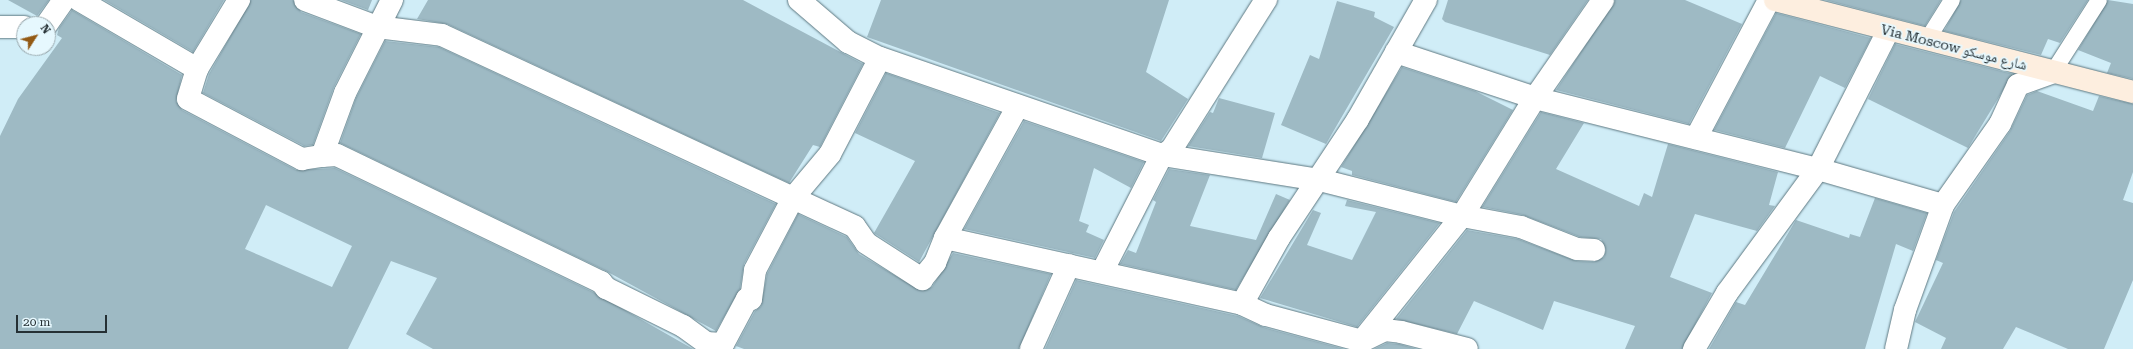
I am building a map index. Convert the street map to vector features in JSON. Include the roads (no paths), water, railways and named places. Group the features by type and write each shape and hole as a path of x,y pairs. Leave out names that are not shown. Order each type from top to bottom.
{"main road":[{"name":"Via Moscow شارع موسكو","path":"1775,0 1888,31 2133,92"}],"street":[{"path":"53,16 64,0"},
{"path":"79,0 197,69"},
{"path":"239,0 197,69 188,99 302,159 337,155 601,282 606,288 683,326 706,343 723,344 747,299 751,300 755,270 793,198 830,154 880,58"},
{"path":"305,0 377,27 442,35 855,227 866,243 922,279 935,263 945,238 1018,106"},
{"path":"322,156 345,93 377,27 392,0"},
{"path":"799,0 848,42 880,58 1162,155 1320,180 1462,216 1521,226 1577,249 1594,250"},
{"path":"1102,272 1162,155 1172,150 1266,0"},
{"path":"1242,304 1279,238 1320,180 1426,0"},
{"path":"1361,345 1384,318 1462,216 1535,98 1603,0"},
{"path":"1696,138 1769,0"},
{"path":"0,27 16,27"},
{"path":"1694,349 1726,293 1818,168 1888,31"},
{"path":"1396,52 1535,98 1818,168 1943,205"},
{"path":"1896,349 1905,310 1943,205 2000,124 2018,85 2053,72"},
{"path":"945,238 1242,304 1266,315 1361,345 1385,330 1401,332 1467,349"},
{"path":"1031,349 1069,265"}],"lane":[{"path":"1927,40 1952,0"},
{"path":"2053,72 2099,0"}]}
